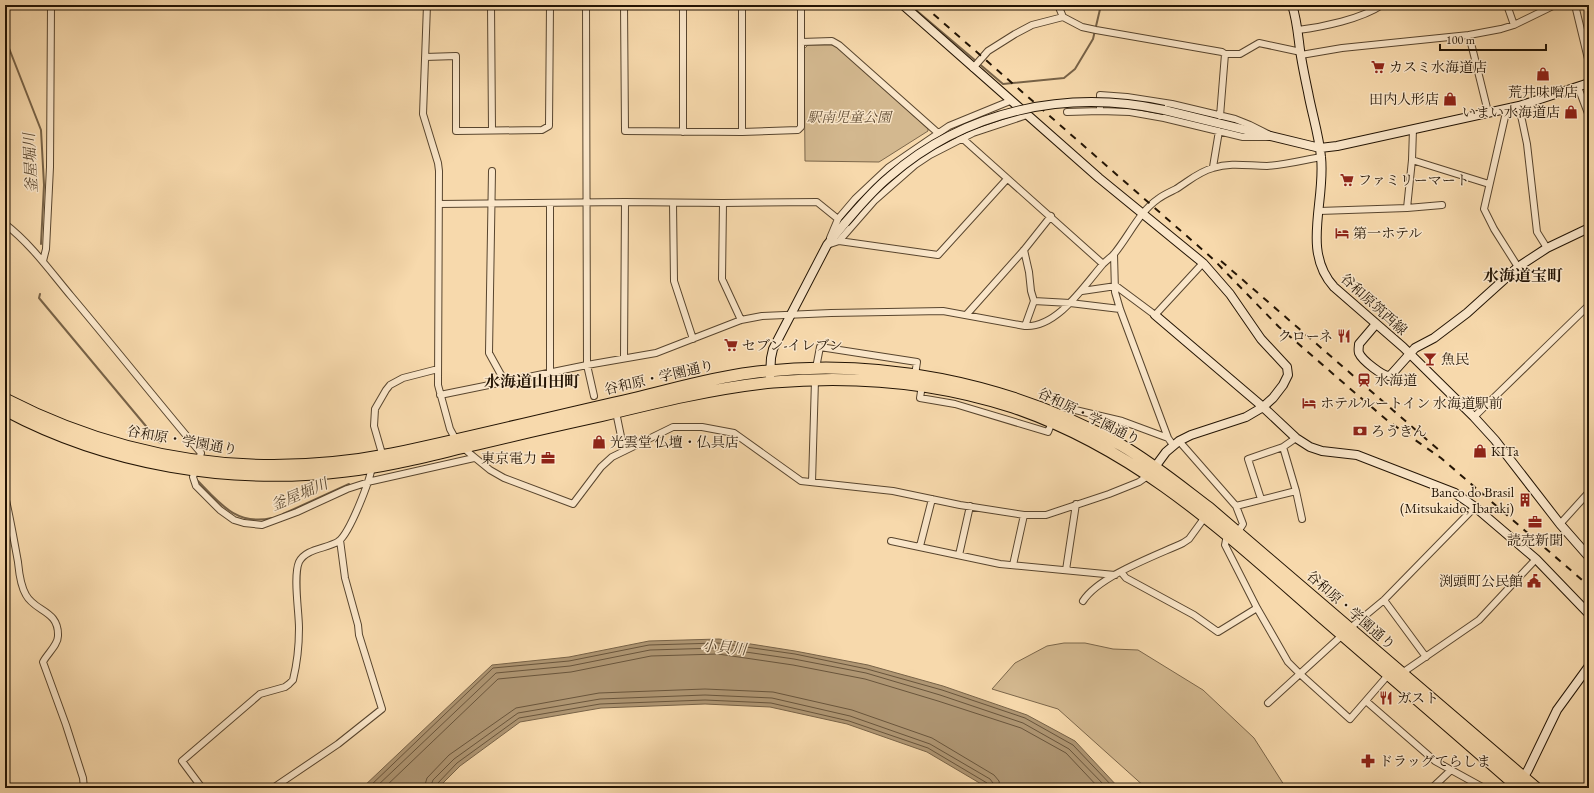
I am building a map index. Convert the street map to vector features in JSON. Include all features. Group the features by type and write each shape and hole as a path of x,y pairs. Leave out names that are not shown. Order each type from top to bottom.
{"highway":[{"name":"谷和原・学園通り","path":"460,443 724,377 770,371 816,368 876,370 954,382 994,397 1098,444 1152,471 1209,508 1232,534 1346,632 1389,674 1518,785 1536,788"},
{"name":"谷和原・学園通り","path":"5,400 58,425 103,440 197,466 234,474 283,475 321,474 460,443 616,412 654,402 770,382 815,380 893,382 1028,403 1066,418 1121,445 1205,517 1232,534"},
{"name":"谷和原・学園通り","path":"5,410 89,446 154,463 197,466"},
{"name":"谷和原・学園通り","path":"1346,632 1402,673 1518,785"}],"street":[{"path":"43,262 46,249 50,167 51,5"},
{"path":"427,5 423,114 438,163 438,385 450,428 460,443 474,458 504,478 573,504 601,467 612,457 673,427 702,426 734,433 802,481 893,491 1024,515 1046,515 1109,494 1139,482 1152,471 1176,443 1191,435 1246,417 1263,407 1273,398 1288,376 1287,367 1261,339 1230,294 1203,263 1142,215 1010,101 903,5"},
{"path":"490,5 492,130"},
{"path":"425,57 456,56 456,131 542,130 549,126 550,5"},
{"path":"586,5 587,365 594,396"},
{"path":"624,5 625,131 683,132 798,130 801,127 801,5"},
{"path":"683,5 683,132"},
{"path":"742,5 742,132"},
{"path":"1058,5 1063,17 1082,27 1222,52 1225,54 1240,54 1259,43 1301,53 1469,35 1514,25 1555,5"},
{"name":"谷和原筑西線","path":"1292,5 1320,148 1321,157 1317,252 1322,268 1334,287 1410,354 1474,417 1495,440 1560,524 1589,557"},
{"path":"1298,30 1320,27 1373,11 1382,5"},
{"path":"1507,5 1514,25"},
{"path":"1576,5 1589,63"},
{"path":"973,68 988,51 1015,34 1032,25 1063,17"},
{"path":"1469,35 1488,112"},
{"path":"801,42 832,41 839,44 941,132 962,138 1103,264"},
{"path":"1220,116 1225,54"},
{"path":"841,221 879,186 913,158 949,136 984,121 1026,109 1070,102 1117,102 1164,110 1320,148 1520,106 1589,83"},
{"path":"1578,87 1589,116"},
{"path":"1100,111 1100,95 1158,100 1250,124 1274,137"},
{"path":"770,382 773,349 841,221 855,200 889,167 941,132 963,119 1010,101"},
{"path":"1520,106 1527,144 1538,232 1547,248"},
{"path":"1507,108 1484,209 1494,230 1518,267"},
{"path":"1067,112 1130,112 1243,137 1274,137"},
{"path":"839,241 874,201 893,183 930,155 962,138 991,126 1027,115"},
{"path":"1407,208 1412,160 1413,129"},
{"path":"1213,168 1219,131"},
{"path":"440,395 587,365 656,353 741,320 762,316 943,311 967,314 1025,326 1043,324 1070,303 1082,291 1103,264 1114,254 1142,215 1158,199 1178,188 1198,173 1229,164 1269,166 1321,157"},
{"path":"1412,160 1489,184"},
{"path":"492,171 489,353 505,382"},
{"path":"828,245 839,241 938,255 1007,179"},
{"path":"624,358 625,202"},
{"path":"439,204 817,202 841,221"},
{"path":"550,203 550,373"},
{"path":"673,203 674,280 693,339"},
{"path":"723,203 722,279 741,320"},
{"path":"1319,211 1407,208 1442,205"},
{"path":"967,314 1024,250 1051,216"},
{"path":"5,224 19,235 43,262 146,389 201,453 193,480 196,486 220,510 234,520 262,525 297,512 347,489 474,458"},
{"path":"1376,324 1360,344 1360,354 1364,360 1387,377 1392,375 1415,348 1434,338 1467,313 1518,267 1547,248 1589,228"},
{"path":"1024,250 1030,272 1031,291 1034,301 1025,326"},
{"path":"1114,254 1116,292 1120,309 1168,438"},
{"path":"1155,315 1203,263"},
{"path":"1082,291 1116,286 1155,315 1263,407 1296,438 1310,447 1322,451 1357,455 1455,493 1475,507 1536,559 1589,614"},
{"path":"1034,301 1070,303 1120,309"},
{"path":"1474,417 1589,305"},
{"path":"816,368 820,347 917,362 915,375"},
{"path":"383,460 374,426 375,409 386,390 390,385 403,378 438,369"},
{"path":"812,482 815,380"},
{"path":"922,386 920,398 955,404 1048,432 1052,422"},
{"path":"990,414 994,397"},
{"path":"1066,418 1071,409 1122,421 1168,438 1176,443 1236,506 1243,524 1232,534 1225,545 1258,608 1288,662 1350,719 1389,674"},
{"path":"616,412 624,451"},
{"path":"1261,499 1248,458 1283,447 1296,438"},
{"path":"1283,447 1296,491 1302,519"},
{"path":"202,788 182,761 260,694 289,684 294,673 299,630 297,569 304,555 340,540 350,526 367,483 371,462"},
{"path":"1236,506 1296,491"},
{"path":"1560,524 1589,492"},
{"path":"5,496 25,594 29,599 51,615 56,625 58,637 56,643 43,662 66,725 83,778 84,788"},
{"path":"920,546 932,499"},
{"path":"1066,570 1076,504"},
{"path":"960,555 970,506"},
{"path":"1268,703 1346,632 1384,600 1475,507"},
{"path":"1013,565 1024,515"},
{"path":"1083,601 1095,588 1114,575 1183,543 1189,538 1205,517"},
{"path":"273,788 338,744 382,709 359,635 358,625 345,578 340,540"},
{"path":"891,541 1000,564 1114,575"},
{"path":"1402,673 1479,620 1536,559"},
{"path":"1121,572 1126,578 1194,615 1218,632 1258,608"},
{"path":"1384,600 1426,657"},
{"path":"1518,785 1556,710 1589,666"},
{"path":"1366,701 1435,761 1484,788"},
{"path":"1432,788 1451,770"}],"green space":[{"name":"駅南児童公園","path":"808,45 834,45 840,49 928,129 928,131 879,162 805,161 804,49"},
{"path":"1064,643 1085,643 1113,649 1138,650 1203,690 1254,738 1286,788 1146,788 1058,709 992,689 1015,663 1047,646"}],"water":[{"name":"小貝川","path":"719,639 795,651 868,665 943,686 1027,715 1075,741 1119,788 988,788 927,752 847,724 770,707 705,704 601,708 520,722 460,766 438,788 362,788 492,665 569,657 649,641"}],"waterway":[{"path":"910,5 1003,84 1064,78 1075,69 1093,39 1101,5"},
{"name":"釜屋堀川","path":"5,38 41,130 44,185 41,244"},
{"name":"釜屋堀川","path":"40,294 39,298 160,443"},
{"name":"釜屋堀川","path":"198,481 222,505 239,516 260,520 272,518"},
{"name":"釜屋堀川","path":"283,514 349,484"}],"railway":[{"path":"923,5 1213,259 1279,327 1388,421 1441,458 1589,586"},
{"path":"1221,261 1440,451"}],"place":[{"name":"カスミ水海道店","path":"1378,67"},
{"name":"荒井味噌店","path":"1543,74"},
{"name":"田内人形店","path":"1450,99"},
{"name":"いまい水海道店","path":"1571,112"},
{"name":"ファミリーマート","path":"1347,180"},
{"name":"第一ホテル","path":"1342,233"},
{"name":"クローネ","path":"1344,336"},
{"name":"セブン-イレブン","path":"731,345"},
{"name":"魚民","path":"1430,359"},
{"name":"水海道","path":"1364,380"},
{"name":"ホテルルートイン 水海道駅前","path":"1309,403"},
{"name":"ろうきん","path":"1360,431"},
{"name":"光雲堂 仏壇・仏具店","path":"599,442"},
{"name":"KITa","path":"1480,451"},
{"name":"東京電力","path":"548,458"},
{"name":"Banco do Brasil (Mitsukaido, Ibaraki)","path":"1525,500"},
{"name":"読売新聞","path":"1535,522"},
{"name":"渕頭町公民館","path":"1534,581"},
{"name":"ガスト","path":"1386,698"},
{"name":"ドラッグてらしま","path":"1368,761"}],"district":[{"name":"水海道宝町","path":"1523,275"},
{"name":"水海道山田町","path":"532,381"}]}
